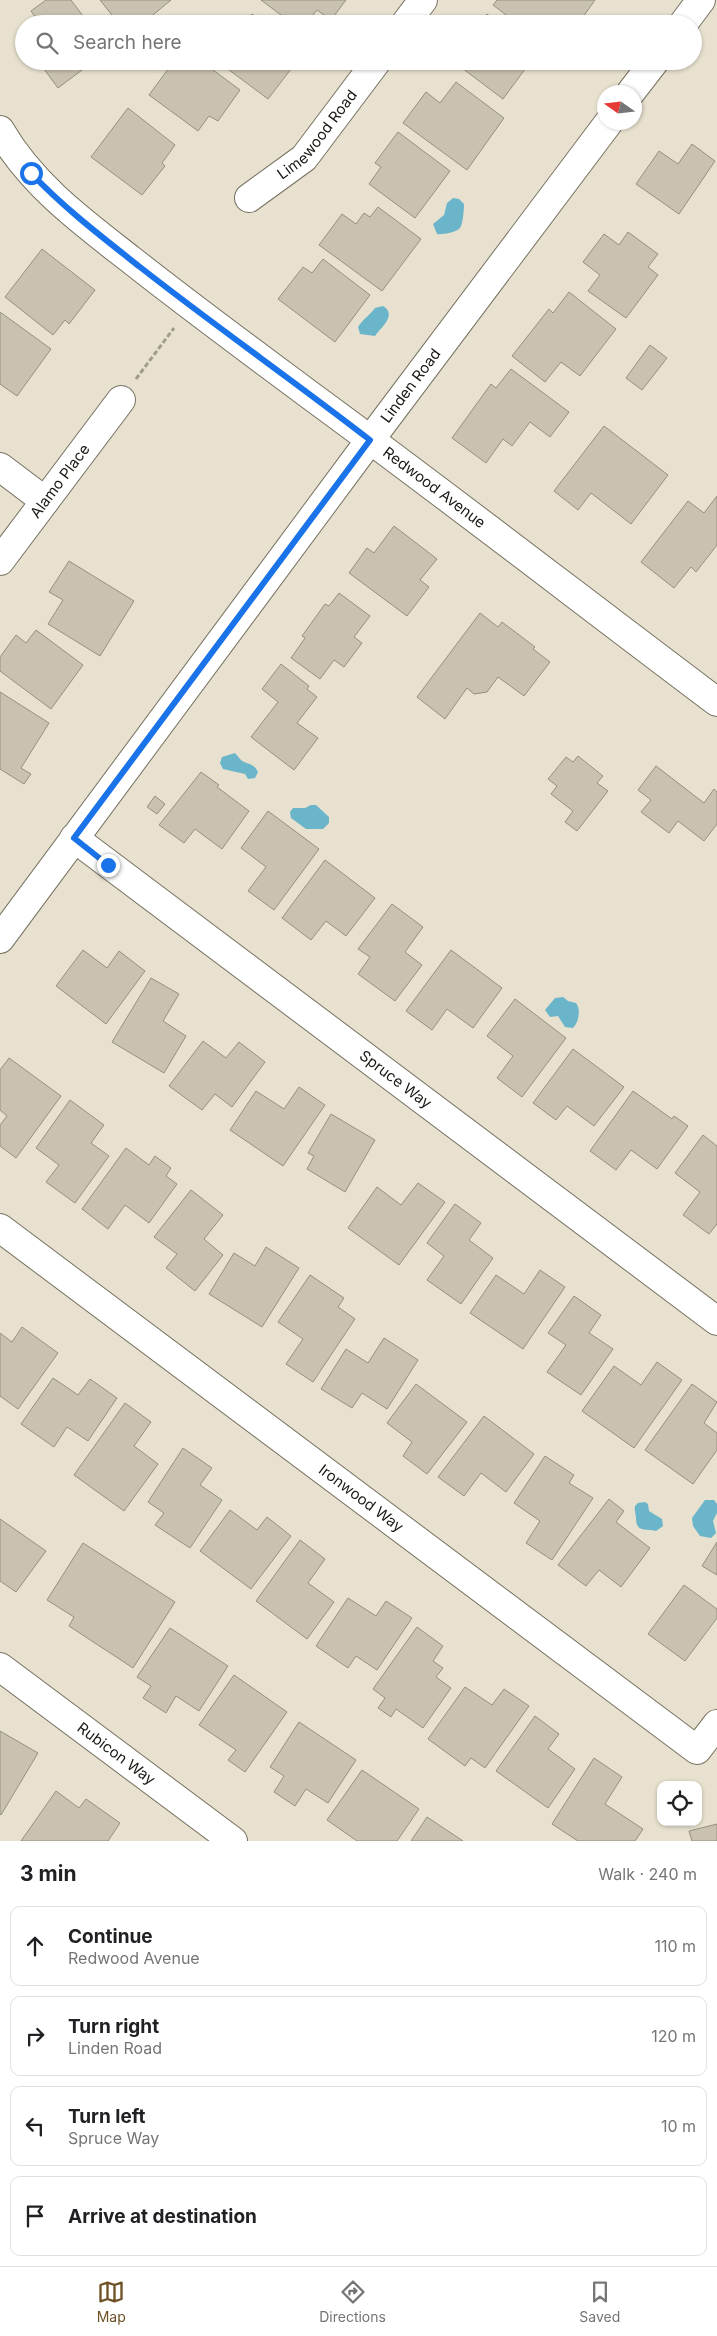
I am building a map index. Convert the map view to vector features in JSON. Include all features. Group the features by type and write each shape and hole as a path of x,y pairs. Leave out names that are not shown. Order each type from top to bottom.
{"street":[{"path":"412,15 423,0"},
{"path":"690,15 701,0"},
{"name":"Limewood Road","path":"249,198 304,158 370,70"},
{"path":"636,85 648,70"},
{"name":"Redwood Avenue","path":"0,130 31,173 53,197 82,222 190,306 717,702"},
{"name":"Linden Road","path":"0,939 370,440 603,130"},
{"name":"Alamo Place","path":"0,562 121,400"},
{"path":"0,467 46,501"},
{"name":"Spruce Way","path":"74,838 717,1321"},
{"name":"Ironwood Way","path":"0,1228 697,1750 717,1724"},
{"name":"Rubicon Way","path":"0,1667 233,1841"}],"path":[{"path":"121,400 190,306"}],"water":[{"path":"453,198 459,199 464,204 461,226 453,232 437,234 433,224 444,215 447,203"},
{"path":"383,306 389,313 388,317 375,336 360,334 358,327 360,324 375,308"},
{"path":"235,753 243,762 252,765 256,769 258,772 255,778 248,779 245,774 223,769 220,763 222,757"},
{"path":"316,805 329,817 329,823 323,829 306,829 291,818 290,812 293,808 305,808"},
{"path":"563,997 568,1001 576,1003 578,1006 579,1016 573,1028 565,1027 558,1016 550,1017 545,1010 555,998"},
{"path":"705,1500 714,1500 717,1504 717,1513 713,1521 716,1533 711,1538 700,1536 693,1526 692,1518"},
{"path":"645,1502 648,1504 649,1511 662,1519 663,1526 656,1531 639,1528 636,1523 635,1506 638,1503"}],"building":[{"path":"46,0 71,0 82,15 34,15 31,11"},
{"path":"100,0 171,0 153,15 112,15"},
{"path":"261,0 346,0 335,15 324,15 317,10 313,15 281,15"},
{"path":"497,0 595,0 584,15 506,15 493,5"},
{"path":"45,70 82,70 58,88"},
{"path":"167,70 213,70 240,90 218,121 209,116 198,131 149,95"},
{"path":"229,70 290,70 268,99"},
{"path":"465,70 524,70 503,99"},
{"path":"456,82 504,118 467,170 403,123 426,92 440,103"},
{"path":"128,108 175,145 162,163 165,166 142,195 91,157"},
{"path":"398,132 450,171 415,218 369,184 381,167 375,163"},
{"path":"692,144 715,161 679,214 636,184 659,151 678,164"},
{"path":"378,207 421,239 382,291 319,245 342,214 356,224 364,213 370,217"},
{"path":"628,232 658,254 648,267 658,275 626,318 588,291 600,275 583,262 604,234 619,245"},
{"path":"42,249 95,290 69,324 65,320 53,335 5,297"},
{"path":"323,259 370,295 335,342 278,299 303,267 312,273"},
{"path":"569,292 616,329 580,376 561,362 545,382 512,356 549,309 553,313"},
{"path":"0,312 51,349 17,396 0,384"},
{"path":"650,345 667,358 642,390 626,378"},
{"path":"511,369 569,412 550,437 530,422 512,446 503,439 486,463 452,438 491,384 496,388"},
{"path":"604,426 668,475 631,524 591,493 578,510 554,491"},
{"path":"717,496 717,545 696,572 691,567 674,588 641,562 688,501 704,513"},
{"path":"394,526 437,559 420,580 429,587 407,616 349,573 367,548 374,553"},
{"path":"69,561 134,601 100,656 48,624 63,600 49,592"},
{"path":"339,593 370,616 354,637 362,643 344,667 334,660 320,679 291,658 305,638 302,636 325,604 329,606"},
{"path":"480,613 498,627 502,622 535,647 533,649 550,662 524,696 498,677 487,692 474,694 467,688 445,719 417,697"},
{"path":"36,630 83,665 51,709 0,671 0,657 16,635 26,643"},
{"path":"281,664 309,686 307,689 317,697 297,723 318,738 294,770 251,737 278,702 262,689"},
{"path":"0,692 49,723 21,768 31,774 24,784 0,769"},
{"path":"578,756 603,776 597,783 608,791 577,831 565,822 573,811 551,794 557,786 548,779 566,757 573,762"},
{"path":"656,766 704,803 714,789 717,792 717,824 704,841 678,821 669,833 641,812 651,800 638,790"},
{"path":"201,772 219,785 217,787 249,811 222,849 195,829 184,843 159,825"},
{"path":"155,796 165,804 157,814 147,807"},
{"path":"268,811 319,849 274,910 248,891 266,867 241,848"},
{"path":"325,860 375,898 346,936 326,921 311,940 282,918"},
{"path":"392,904 423,927 405,952 422,965 395,1001 358,974 370,957 358,949"},
{"path":"83,950 107,968 119,951 145,971 106,1024 56,986"},
{"path":"451,950 502,988 473,1028 447,1009 432,1030 406,1011"},
{"path":"151,978 179,994 163,1021 186,1036 164,1073 112,1042"},
{"path":"515,999 566,1038 522,1097 497,1078 513,1056 487,1036"},
{"path":"203,1041 226,1058 239,1042 265,1062 232,1107 215,1094 202,1110 169,1086"},
{"path":"573,1049 624,1087 594,1126 567,1106 556,1120 533,1103"},
{"path":"9,1058 61,1096 16,1158 0,1146 0,1125 7,1116 0,1110 0,1070"},
{"path":"299,1087 325,1105 283,1166 230,1130 256,1091 284,1109"},
{"path":"633,1091 672,1119 674,1116 688,1126 657,1169 631,1150 616,1170 590,1151"},
{"path":"70,1100 104,1125 91,1143 109,1156 75,1203 46,1182 59,1165 36,1148"},
{"path":"331,1114 375,1140 345,1192 307,1169 314,1156 308,1153"},
{"path":"703,1135 717,1146 717,1224 709,1234 683,1215 700,1192 675,1173"},
{"path":"126,1148 149,1165 155,1156 171,1168 166,1176 177,1184 149,1223 125,1205 108,1229 82,1209"},
{"path":"418,1183 445,1202 399,1265 348,1228 377,1187 401,1205"},
{"path":"191,1190 223,1215 204,1239 223,1255 195,1291 166,1268 177,1254 154,1237"},
{"path":"455,1204 481,1223 469,1240 493,1258 461,1304 427,1280 444,1256 427,1243"},
{"path":"266,1247 299,1268 262,1327 209,1294 234,1253 255,1266"},
{"path":"540,1270 565,1287 523,1349 470,1313 496,1275 524,1294"},
{"path":"310,1275 344,1298 338,1307 355,1319 313,1382 286,1364 303,1339 278,1322"},
{"path":"574,1296 601,1315 589,1333 613,1349 581,1395 547,1372 566,1345 548,1333"},
{"path":"22,1327 58,1353 18,1409 0,1396 0,1333 12,1342"},
{"path":"384,1338 418,1360 387,1409 362,1393 352,1408 321,1389 346,1349 368,1363"},
{"path":"657,1362 682,1380 634,1448 582,1411 614,1366 641,1385"},
{"path":"53,1378 78,1395 90,1379 117,1398 88,1441 67,1427 54,1447 21,1424"},
{"path":"416,1384 467,1422 427,1474 403,1456 412,1442 387,1423"},
{"path":"692,1384 717,1402 704,1423 717,1433 717,1450 693,1484 645,1450"},
{"path":"125,1403 151,1422 134,1446 158,1464 124,1511 74,1475"},
{"path":"484,1416 534,1454 506,1492 481,1473 464,1496 438,1477"},
{"path":"183,1448 212,1468 200,1485 222,1500 190,1548 155,1525 164,1513 148,1502"},
{"path":"545,1456 574,1475 569,1483 593,1498 552,1560 526,1543 540,1521 514,1503"},
{"path":"609,1499 624,1511 616,1522 650,1548 621,1587 599,1570 586,1586 558,1565"},
{"path":"230,1510 257,1530 267,1517 291,1536 251,1589 200,1551"},
{"path":"0,1519 46,1551 16,1592 0,1581"},
{"path":"300,1540 325,1559 308,1583 334,1602 307,1639 256,1601"},
{"path":"717,1542 717,1575 702,1566"},
{"path":"83,1543 175,1602 133,1668 69,1626 74,1617 47,1600"},
{"path":"684,1585 717,1609 717,1618 685,1661 648,1634"},
{"path":"348,1598 376,1616 386,1601 412,1618 377,1670 356,1656 348,1668 316,1646"},
{"path":"417,1627 443,1646 433,1661 443,1668 436,1677 451,1688 423,1728 396,1709 391,1717 378,1708 385,1698 373,1689"},
{"path":"170,1628 228,1666 199,1711 176,1696 166,1713 143,1698 151,1686 137,1677"},
{"path":"234,1675 287,1712 245,1772 228,1760 236,1750 199,1725"},
{"path":"465,1687 492,1705 504,1689 529,1706 485,1768 471,1758 465,1766 428,1739"},
{"path":"535,1716 559,1734 548,1749 575,1769 548,1808 496,1771"},
{"path":"299,1722 356,1760 328,1803 306,1789 295,1806 274,1792 284,1776 270,1767"},
{"path":"0,1731 38,1753 1,1815 0,1814"},
{"path":"594,1758 622,1777 605,1804 643,1829 635,1841 578,1841 552,1824"},
{"path":"362,1770 419,1809 397,1841 357,1841 327,1820"},
{"path":"56,1791 79,1808 86,1799 120,1823 108,1841 21,1841"},
{"path":"427,1817 463,1841 411,1841"},
{"path":"717,1824 717,1841 692,1841 689,1831"}],"route":[{"path":"31,173 53,197 82,222 176,296 370,440 74,838 108,865"}]}
